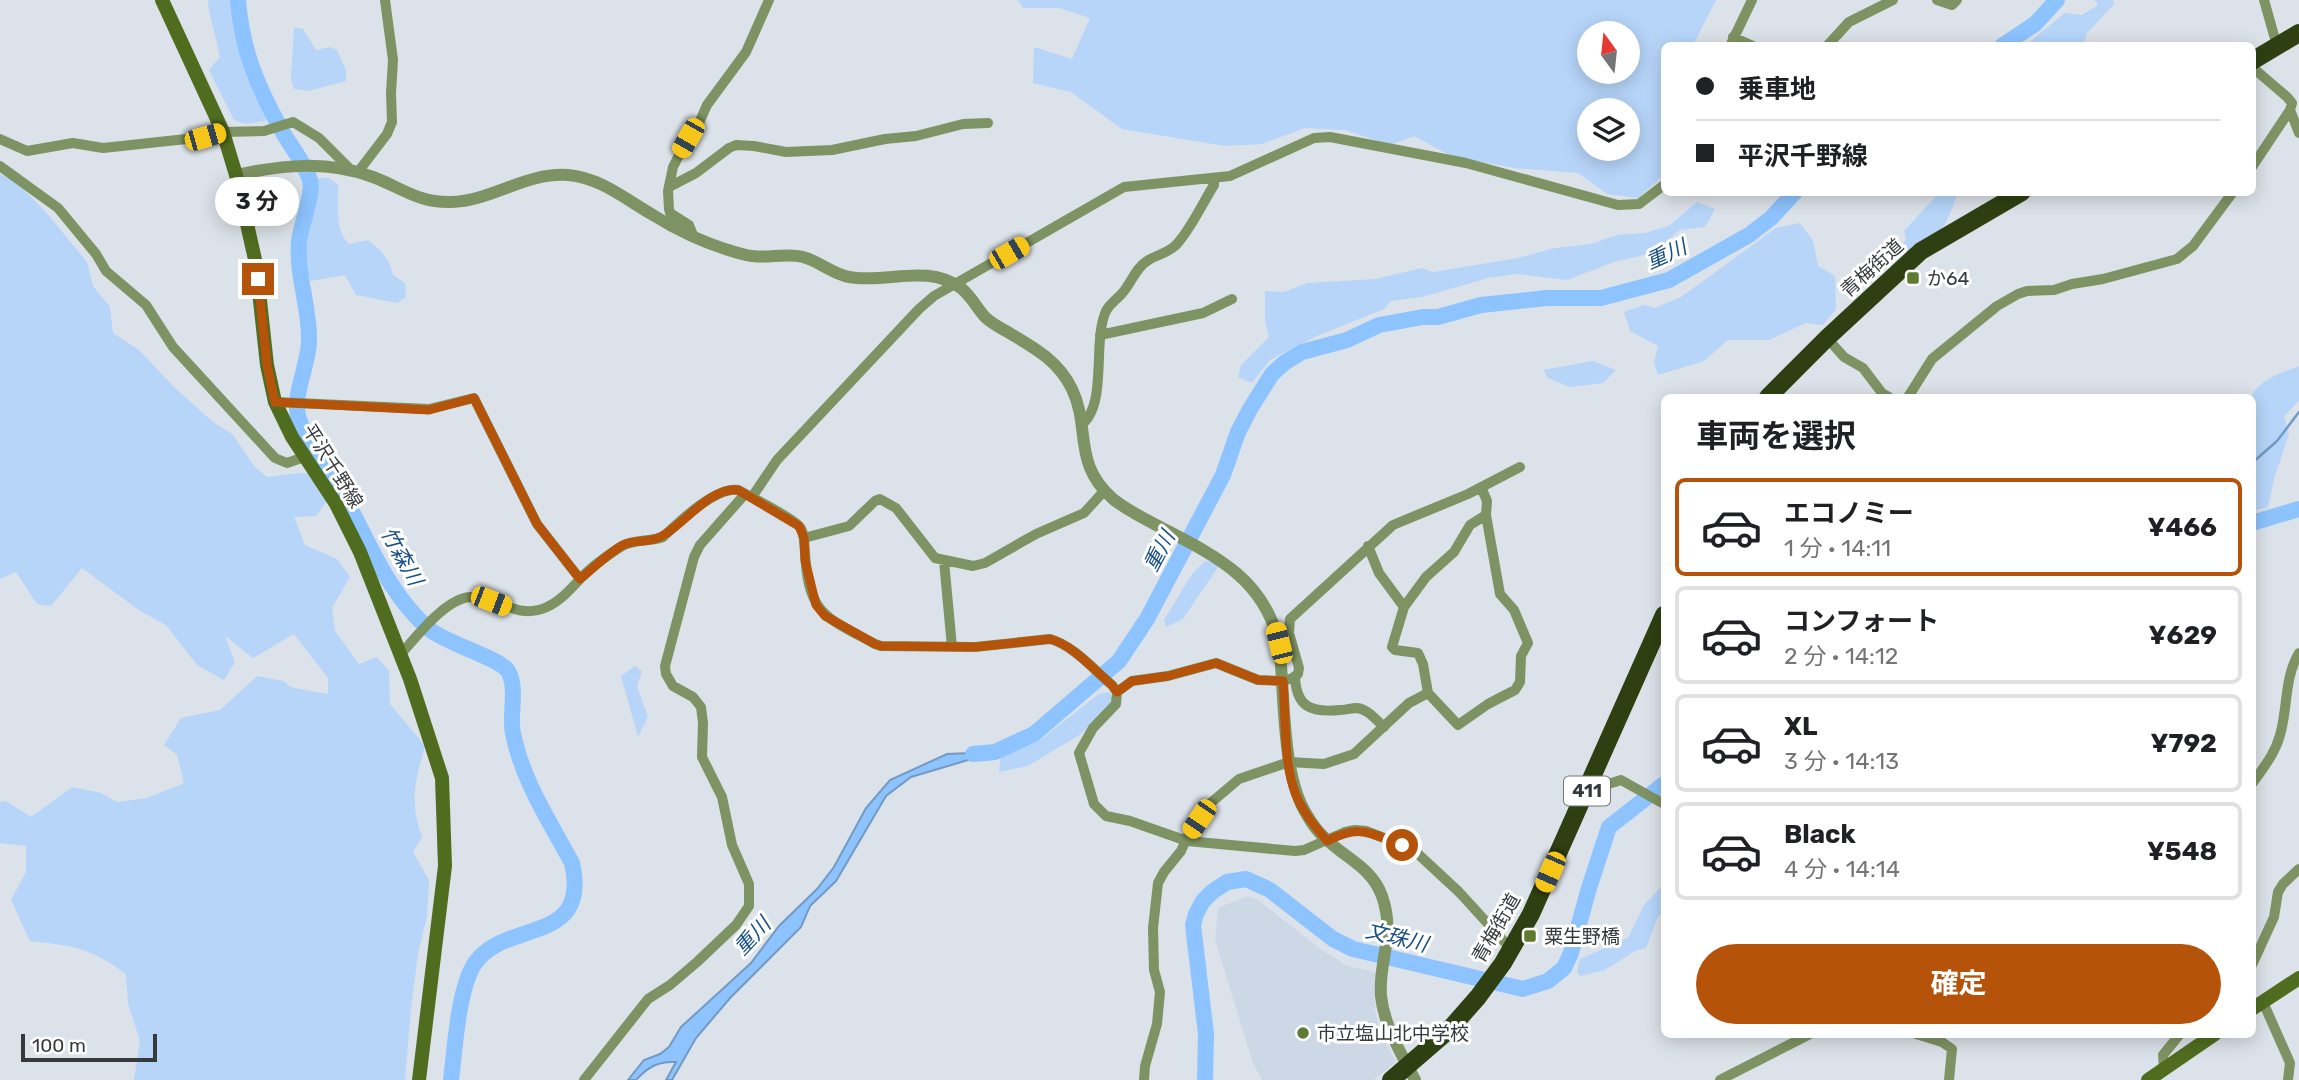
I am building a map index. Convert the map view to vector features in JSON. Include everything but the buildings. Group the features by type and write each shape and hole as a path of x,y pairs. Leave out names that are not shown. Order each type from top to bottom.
{"highway":[{"path":"2256,59 2299,33"},
{"name":"青梅街道","path":"1771,394 1827,338 1922,251 2015,196"},
{"name":"青梅街道","path":"1391,1080 1412,1073 1478,997 1507,956 1531,914 1661,622"}],"main road":[{"name":"平沢千野線","path":"162,0 223,132 236,176 256,264 267,365 304,457 336,504 360,552 401,654 442,778 445,833 442,899 419,1080"},
{"path":"2258,1006 2299,978"},
{"path":"2148,1080 2209,1038"}],"street":[{"path":"355,172 387,134 392,122 393,60 385,0"},
{"path":"693,235 689,226 670,213 669,187 677,156 699,123 707,105 746,52 769,0"},
{"path":"1731,41 1752,0"},
{"path":"1831,42 1849,22 1893,0"},
{"path":"1937,0 1952,5 1957,0"},
{"path":"2263,0 2277,46"},
{"path":"2256,70 2292,103 2256,161"},
{"path":"2290,110 2299,133"},
{"path":"0,139 19,148 33,150 73,143 103,148 205,137 223,132 264,131 288,123 299,124 319,138 355,172"},
{"path":"669,187 696,173 736,145 786,152 832,150 885,139 916,136 963,124 988,124"},
{"path":"584,1080 648,999 697,962 736,925 749,906 749,884 732,845 722,797 702,757 701,707 693,697 673,686 666,674 665,666 694,557 701,545 749,496 777,460 919,309 954,285 1124,187 1230,176 1314,138 1330,137 1466,163 1618,205 1639,204 1661,187"},
{"path":"236,176 289,166 314,165 378,179 419,199 451,202 479,197 538,177 568,175 586,178 617,191 652,215 693,235 748,256 803,257 848,277 938,277 961,289 993,324 1047,356 1058,366 1073,391 1086,458 1104,491 1134,513 1205,550 1248,582 1267,608 1289,679 1300,700 1313,709 1327,711 1357,708 1367,711 1384,727"},
{"path":"0,166 58,208 96,254 106,271 146,305 173,347 275,458 287,463 304,457"},
{"path":"1081,425 1092,412 1100,335 1107,310 1125,291 1138,269 1170,250 1181,239 1214,179"},
{"path":"1910,394 1931,359 1997,306 2027,291 2054,290 2176,259 2193,246 2230,196"},
{"path":"1100,335 1203,313 1232,299"},
{"path":"1827,338 1844,357 1863,368 1884,394"},
{"path":"282,402 429,410 474,398 537,524 580,579"},
{"path":"1412,1073 1385,1014 1381,998 1388,941 1386,907 1381,892 1360,864 1327,841 1307,816 1297,796 1289,762 1289,679 1298,667 1288,625 1290,619 1352,564 1368,546 1401,520 1481,487 1520,467"},
{"path":"1481,487 1487,500 1486,514 1500,594 1514,610 1528,643 1521,656 1520,682 1515,691 1488,704 1458,725 1428,693 1423,664 1418,653 1395,650 1392,647 1404,607 1426,577 1454,552 1470,525 1486,514"},
{"path":"401,654 443,610 471,597 491,601 516,611 549,606 623,546 639,540 663,537 702,505 726,491 738,490 799,526 804,538 805,560 813,598 825,616 881,646 975,647 1050,639 1072,652 1114,689 1116,704 1093,728 1079,753 1094,804 1106,816 1130,821 1187,841 1294,851 1304,850 1345,832 1366,831 1417,853 1460,892 1507,956"},
{"path":"804,538 849,526 874,501 880,499 897,508 930,554 944,561 972,566 985,564 1016,545 1084,513 1104,491"},
{"path":"1368,546 1380,573 1404,607"},
{"path":"944,561 952,647"},
{"path":"2256,778 2276,749 2292,665 2299,653"},
{"path":"1114,689 1132,681 1168,676 1216,663 1258,680 1289,679"},
{"path":"1144,1080 1145,1066 1157,1024 1160,992 1154,970 1153,928 1158,883 1207,806 1239,779 1289,762 1334,762 1354,754 1409,703 1428,693"},
{"path":"1589,786 1599,787 1621,780 1661,802"},
{"path":"2256,956 2274,917 2278,892 2299,869"},
{"path":"2258,1006 2290,1063 2288,1080"},
{"path":"1720,1080 1802,1038"},
{"path":"1929,1038 1952,1049 1949,1080"},
{"path":"2164,1069 2164,1055 2177,1038"}],"shaded area":[{"path":"208,0 233,0 255,90 265,105 266,121 245,124 234,120 209,70 220,57"},
{"path":"1018,0 1716,0 1695,42 1661,42 1661,178 1638,198 1607,194 1578,173 1514,168 1451,156 1414,136 1390,145 1345,130 1305,128 1262,144 1225,146 1122,129 1071,92 1033,83 1034,47 1072,59 1090,18 1059,8 1023,8"},
{"path":"2095,0 2113,0 2114,4 2087,33 2084,42 2030,42 2065,13 2082,15 2098,5"},
{"path":"294,27 303,29 316,50 330,47 337,50 346,71 346,81 308,91 294,89 291,79"},
{"path":"0,174 16,182 45,211 87,262 93,286 110,307 113,333 139,350 175,388 213,422 232,434 255,467 267,477 300,473 315,475 328,499 316,516 294,517 305,545 337,559 350,577 332,608 335,631 359,664 377,657 389,671 390,704 425,746 415,792 422,837 413,852 429,880 427,916 418,954 405,1080 134,1080 140,1041 128,1003 126,974 102,958 81,949 30,941 11,900 26,872 26,846 0,843 0,802 6,801 31,817 72,787 101,793 117,802 147,798 184,783 177,755 164,745 181,718 220,710 257,676 284,681 290,687 328,694 328,678 294,634 253,658 225,636 235,662 224,680 197,665 166,625 140,611 82,568 51,606 37,604 16,572 0,579"},
{"path":"318,178 329,178 338,185 338,216 344,238 349,244 368,240 377,247 387,260 393,275 405,283 406,297 397,303 356,295 345,275 311,281 306,271 303,245"},
{"path":"1936,196 1957,196 1939,233 1923,246 1900,253 1906,238 1904,231"},
{"path":"1697,202 1715,209 1705,227 1680,230 1652,253 1614,262 1567,280 1517,274 1488,278 1422,297 1391,301 1384,309 1317,336 1270,360 1252,383 1238,377 1241,365 1269,337 1265,321 1265,291 1283,292 1308,283 1375,279 1422,268 1433,272 1518,258 1555,248 1591,244 1617,235 1645,233 1669,226"},
{"path":"1800,223 1813,241 1818,266 1835,276 1836,309 1823,325 1806,323 1769,340 1728,340 1704,361 1658,375 1654,363 1658,346 1630,331 1624,312 1644,305 1655,308 1681,297 1776,228"},
{"path":"1593,361 1616,370 1603,383 1570,387 1548,378 1543,370"},
{"path":"2299,366 2299,400 2284,417 2289,434 2268,507 2256,510 2256,394 2252,394 2265,381"},
{"path":"1205,561 1213,562 1218,567 1183,619 1166,627 1164,620 1192,574"},
{"path":"635,666 642,671 637,686 648,717 638,737 621,676"},
{"path":"1110,692 1113,702 1081,734 1028,766 999,772 1001,755 1040,740 1099,694"},
{"path":"995,752 911,777 886,796 836,881 810,906 801,927 731,997 696,1038 672,1080 666,1080 676,1062 659,1064 649,1068 636,1080 628,1080 644,1060 669,1047 681,1027 751,963 779,926 817,889 834,867 866,808 890,780 947,754"},
{"path":"1661,887 1661,913 1646,948 1635,951 1605,970 1580,976 1577,972 1580,959 1628,938 1644,905"},
{"path":"1248,896 1258,900 1323,951 1348,966 1376,972 1375,1010 1380,1033 1396,1062 1373,1080 1262,1080 1253,1063 1215,939 1218,908"}],"waterway":[{"name":"竹森川","path":"238,0 243,35 258,82 272,113 304,166 311,186 299,241 299,266 309,341 297,401 299,419 400,598 437,635 495,661 508,671 513,693 512,726 517,750 538,800 572,863 575,889 569,907 558,920 505,940 489,949 475,963 461,1003 451,1080"},
{"name":"重川","path":"2008,42 2035,24 2057,0"},
{"name":"重川","path":"973,754 995,752 1034,734 1119,661 1147,619 1223,475 1238,432 1250,409 1272,374 1284,363 1302,352 1347,340 1379,325 1438,317 1481,305 1547,298 1601,298 1669,280 1749,235 1771,218 1791,196"},
{"name":"文珠川","path":"2256,459 2277,441 2299,412"},
{"path":"2256,522 2299,509"},
{"name":"文珠川","path":"1205,1080 1206,1034 1193,925 1203,901 1227,882 1246,879 1270,890 1333,939 1353,949 1523,989 1548,981 1564,968 1571,953 1609,827 1661,786"}],"place":[{"name":"か64","path":"1913,278"},
{"name":"粟生野橋","path":"1530,936"},
{"name":"市立塩山北中学校","path":"1303,1033"}],"route":[{"path":"258,279 267,365 275,402 429,410 474,398 537,524 580,579 623,546 639,540 663,537 702,505 726,491 738,490 799,526 804,538 805,560 816,605 825,616 875,644 975,647 1050,639 1072,652 1117,692 1132,681 1168,676 1216,663 1258,680 1283,681 1293,786 1307,816 1327,841 1355,830 1366,831 1402,845"}]}
